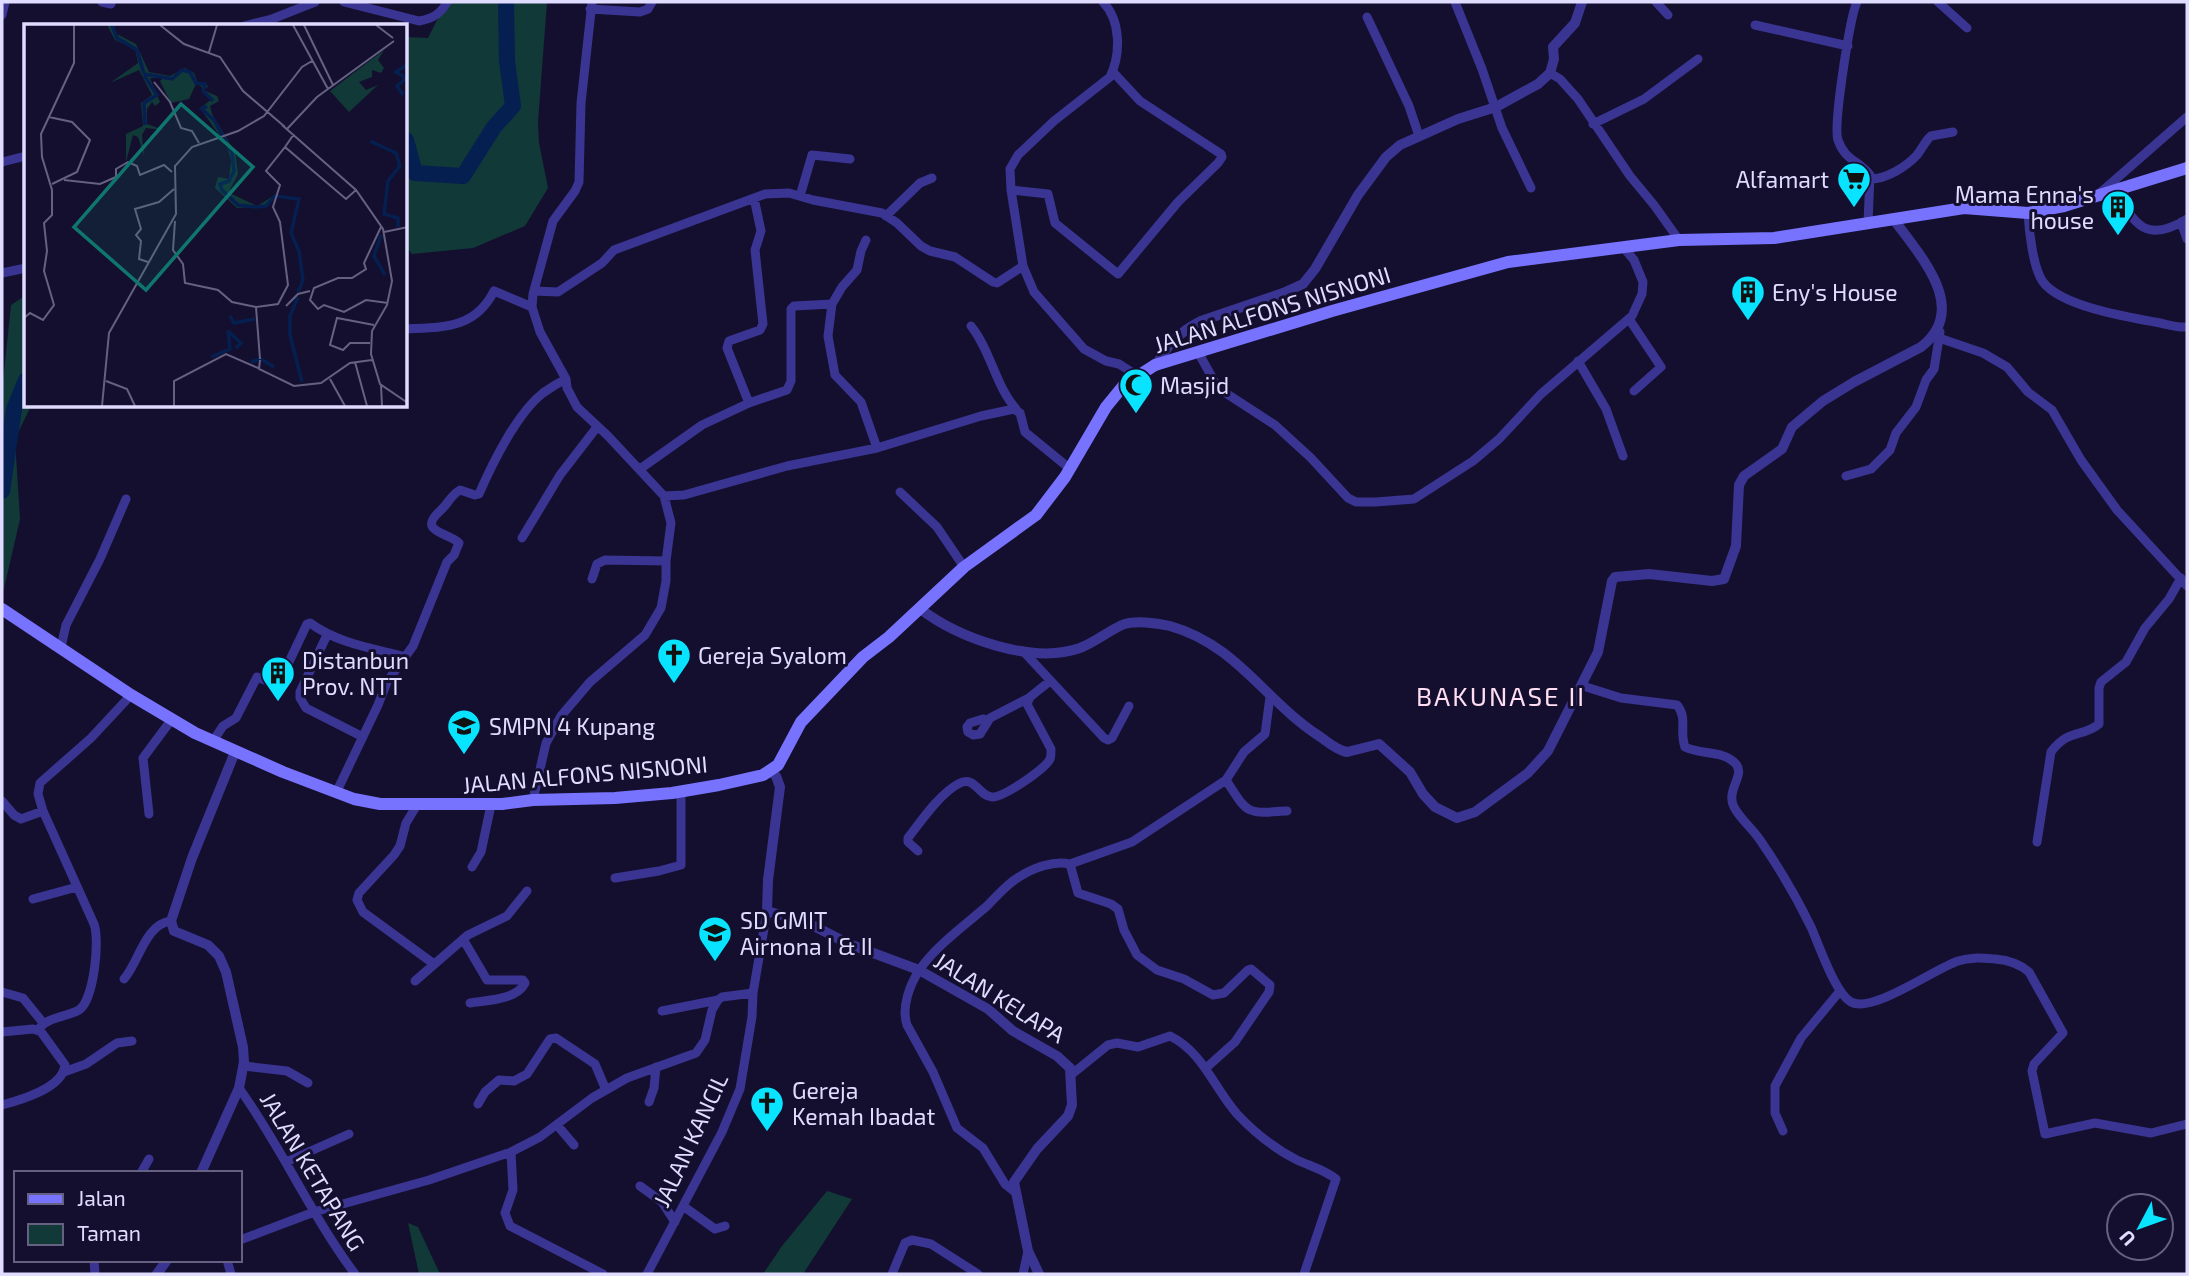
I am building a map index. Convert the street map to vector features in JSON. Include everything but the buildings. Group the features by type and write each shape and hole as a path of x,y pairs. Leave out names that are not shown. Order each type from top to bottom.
{"main road":[{"name":"JALAN ALFONS NISNONI","path":"2,609 131,695 213,741 335,793 380,804 491,805 533,800 615,798 681,792 751,778 770,771 781,761 801,722 863,657 889,637 964,567 1036,515 1051,498 1106,407 1136,375 1156,366 1495,265 1679,240 1774,238 1964,208 2028,213 2096,196 2187,168"}],"street":[{"path":"2,15 5,2"},
{"path":"252,24 315,2"},
{"path":"344,2 419,21 429,20 439,14 447,2"},
{"path":"533,800 546,743 561,716 590,682 639,642 656,617 665,593 671,523 664,496 577,407 566,388 566,379 540,332 532,307 553,221 579,182 581,103 591,5 640,12 648,9 652,2"},
{"path":"1103,2 1109,8 1116,24 1117,45 1113,72 1107,81 1054,121 1017,155 1010,169 1011,190 1023,266 1034,292 1089,352 1119,364 1136,375"},
{"path":"1455,2 1502,128 1531,188"},
{"path":"1156,366 1162,353 1189,327 1283,293 1306,281 1358,195 1397,146 1496,107 1532,88 1550,73 1554,60 1553,47 1575,23 1582,2"},
{"path":"1656,2 1668,15"},
{"path":"1857,2 1842,76 1836,133 1845,155 1868,172 1871,179 1868,223"},
{"path":"1938,2 1967,28"},
{"path":"1367,17 1409,106 1419,136"},
{"path":"1755,25 1848,46"},
{"path":"1593,124 1644,99 1698,60"},
{"path":"1011,190 1048,194 1055,223 1118,274 1178,202 1218,163 1221,154 1140,101 1113,72"},
{"path":"1550,73 1560,79 1578,99 1593,124 1679,240"},
{"path":"2096,196 2187,117"},
{"path":"1871,179 1882,179 1905,165 1917,156 1931,136 1953,132"},
{"path":"800,195 812,155 850,159"},
{"path":"2,162 24,156"},
{"path":"886,216 920,183 932,178"},
{"path":"2116,190 2130,216 2144,229 2169,229 2184,220 2187,239"},
{"path":"534,291 558,292 601,263 614,250 765,194 783,192 874,211 886,216 921,246 955,257 993,282 997,283 1023,266"},
{"path":"749,403 727,348 729,341 760,330 763,324 755,250 761,231 754,198"},
{"path":"2028,213 2037,270 2048,288 2090,308 2122,314 2133,319 2187,327"},
{"path":"1846,476 1860,474 1871,468 1890,450 1896,433 1916,407 1926,380 1934,369 1940,332 1940,298 1934,276 1895,221"},
{"path":"866,240 857,270 832,304 827,328 833,370 861,402 877,448"},
{"path":"1198,352 1218,388 1275,425 1311,458 1348,498 1356,502 1376,502 1417,498 1460,471 1499,439 1541,394 1635,312 1643,282 1634,260 1624,248"},
{"path":"2,273 24,268"},
{"path":"408,329 459,325 483,307 494,291 532,307"},
{"path":"640,470 702,425 749,403 789,389 792,368 792,307 832,304"},
{"path":"1629,319 1661,367 1634,391"},
{"path":"971,326 978,334 1004,393 1020,413 1026,432 1069,468"},
{"path":"1940,332 2007,367 2037,400 2052,410 2081,460 2117,510 2184,582 2146,628 2126,662 2101,682 2099,723 2094,729 2070,734 2059,741 2051,752 2037,842"},
{"path":"919,608 954,629 1023,652 1051,654 1071,651 1129,623 1166,625 1205,640 1226,653 1270,697 1312,732 1342,751 1377,744 1381,746 1410,772 1423,794 1435,807 1457,818 1475,812 1543,758 1583,686 1598,652 1613,578 1619,575 1649,575 1712,581 1724,579 1736,546 1739,485 1744,476 1782,449 1792,427 1823,401 1921,347 1940,332"},
{"path":"1578,361 1606,410 1623,456"},
{"path":"335,793 387,682 406,657 422,628 447,562 458,548 459,543 456,540 438,533 433,527 432,518 444,508 452,495 460,490 479,494 503,445 532,403 566,379"},
{"path":"664,496 684,495 787,466 877,448 981,416 1016,409"},
{"path":"522,538 565,468 597,427"},
{"path":"900,492 937,527 964,567"},
{"path":"61,647 65,625 100,559 127,499"},
{"path":"592,579 597,564 605,560 666,561"},
{"path":"213,741 223,726 236,718 257,677 279,683 307,624 310,623 327,635 406,657"},
{"path":"327,635 300,692 301,703 363,737"},
{"path":"1023,652 1097,732 1108,740 1120,727 1129,706"},
{"path":"988,721 1030,697 1050,681"},
{"path":"1583,686 1621,698 1677,705 1684,714 1682,734 1685,747 1714,753 1735,762 1739,767 1739,774 1731,790 1730,799 1733,806 1759,838 1792,887 1840,991 1847,1000 1853,1003 1873,1003 1939,969 1975,958 2003,960 2019,965 2029,972 2063,1033 2032,1072 2046,1135 2095,1123 2151,1132 2187,1124"},
{"path":"2,1032 41,1027 78,1011 85,1005 90,993 97,933 38,794 40,783 91,738 131,695"},
{"path":"918,851 908,842 908,838 931,808 956,785 971,782 987,796 996,797 1007,794 1048,762 1052,749 1027,706 1030,697"},
{"path":"1039,1274 1028,1251 1015,1192 1005,1184 983,1149 957,1128 933,1072 907,1025 906,1002 919,970 1018,877 1052,864 1070,864 1132,842 1226,780 1250,746 1265,734 1270,697"},
{"path":"149,814 143,758 172,719"},
{"path":"202,1171 239,1088 244,1066 243,1047 222,960 208,946 174,931 172,921 186,875 235,751"},
{"name":"JALAN KANCIL","path":"647,1274 722,1132 740,1089 752,1017 752,993 767,911 768,880 780,787 776,776 770,771"},
{"path":"1226,780 1241,804 1252,812 1287,811"},
{"path":"615,878 681,865 681,792"},
{"path":"2,802 21,819 43,811"},
{"path":"417,805 406,823 400,846 359,893 357,900 363,912 434,964"},
{"path":"472,866 481,852 491,805"},
{"path":"1070,864 1078,893 1118,909 1124,930 1137,955 1157,970 1184,979 1213,995 1224,993 1251,969 1270,985 1269,992 1235,1042 1206,1068"},
{"path":"33,899 77,887"},
{"path":"415,981 463,939 507,916 527,891"},
{"name":"JALAN KELAPA","path":"767,911 808,923 849,944 919,970 988,1009 1020,1036 1057,1056 1070,1068 1072,1105 1068,1116 1018,1174 1014,1182 1015,1192"},
{"path":"124,979 154,931 165,922 172,921"},
{"path":"463,939 487,980 523,980 525,983 524,987 513,994 470,1003"},
{"path":"1783,1131 1775,1113 1774,1086 1801,1038 1840,991"},
{"path":"2,992 23,998 65,1065 64,1072"},
{"path":"242,1239 314,1212 429,1180 512,1152 540,1137 568,1115 627,1078 693,1055 700,1048 709,1028 712,1010 718,1000 722,996 752,993"},
{"path":"662,1011 718,1000"},
{"path":"1072,1074 1114,1043 1138,1047 1170,1037 1181,1043 1206,1068 1229,1103 1252,1129 1294,1158 1336,1179 1304,1274"},
{"path":"478,1104 485,1092 499,1080 514,1081 527,1074 550,1039 556,1038 595,1064 606,1090"},
{"path":"2,1105 36,1094 64,1072 86,1064 117,1043 132,1041"},
{"path":"244,1066 287,1071 308,1083"},
{"path":"649,1102 654,1088 656,1067"},
{"name":"JALAN KETAPANG","path":"239,1088 270,1133 314,1212 355,1274"},
{"path":"557,1125 574,1145"},
{"path":"286,1162 349,1134"},
{"path":"512,1152 513,1190 505,1213 510,1226 592,1272 603,1274"},
{"path":"142,1171 149,1158"},
{"path":"640,1186 662,1202 675,1222"},
{"path":"683,1206 715,1229 725,1226"},
{"path":"892,1274 905,1243 912,1240 932,1244 978,1274"},
{"path":"1023,1274 1028,1251"}],"green space":[{"path":"446,2 547,2 538,122 539,143 548,188 525,226 473,248 412,254 408,249 408,37 428,38"},
{"path":"24,296 24,408 30,408 15,439 20,519 2,597 2,390 11,305"},
{"path":"827,1191 852,1199 803,1274 763,1274 782,1246"},
{"path":"408,1223 418,1227 440,1274 419,1274"}],"waterway":[{"path":"408,147 415,173 463,176 494,127 513,106 507,61 506,2"},
{"path":"2,491 14,409 24,385"}],"place":[{"name":"Alfamart","path":"1854,209"},
{"name":"Mama Enna's house","path":"2118,237"},
{"name":"Eny's House","path":"1748,322"},
{"name":"Masjid","path":"1136,415"},
{"name":"Gereja Syalom","path":"674,685"},
{"name":"Distanbun Prov. NTT","path":"278,703"},
{"name":"SMPN 4 Kupang","path":"464,756"},
{"name":"SD GMIT Airnona I & II","path":"715,963"},
{"name":"Gereja Kemah Ibadat","path":"767,1133"}],"district":[{"name":"BAKUNASE II","path":"1501,695"}]}
